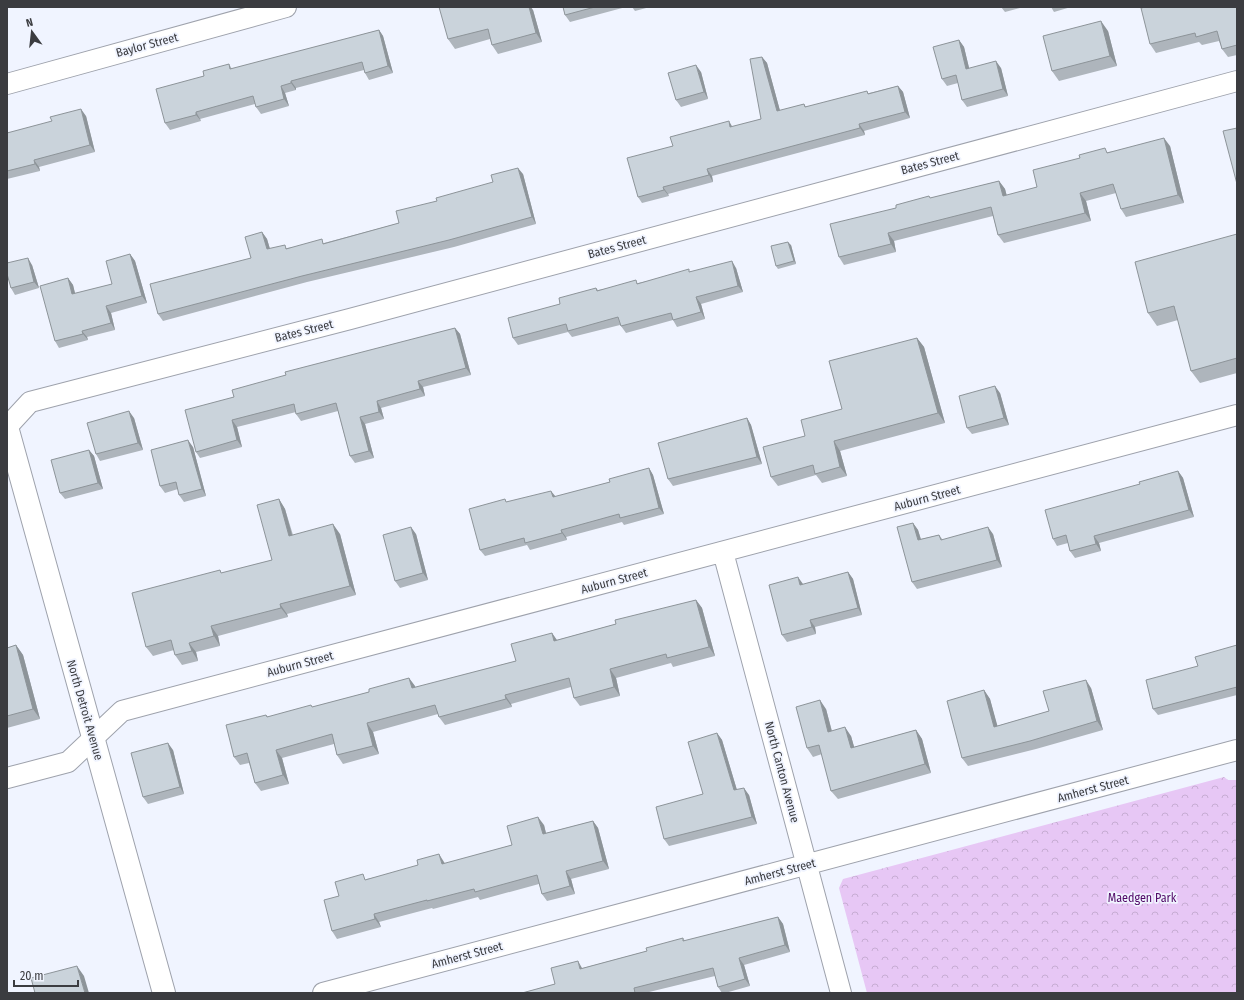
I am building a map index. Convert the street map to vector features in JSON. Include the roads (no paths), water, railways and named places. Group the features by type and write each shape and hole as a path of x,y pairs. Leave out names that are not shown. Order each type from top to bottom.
{"street":[{"name":"Baylor Street","path":"7,84 286,7"},
{"name":"Bates Street","path":"7,427 30,402 358,317 1237,81"},
{"name":"Auburn Street","path":"7,778 68,762 122,712 1237,415"},
{"name":"North Detroit Avenue","path":"7,427 164,993"},
{"name":"North Canton Avenue","path":"723,552 841,993"},
{"name":"Amherst Street","path":"323,993 1237,750"}],"park label":[{"name":"Maedgen Park","path":"1142,898"}]}
